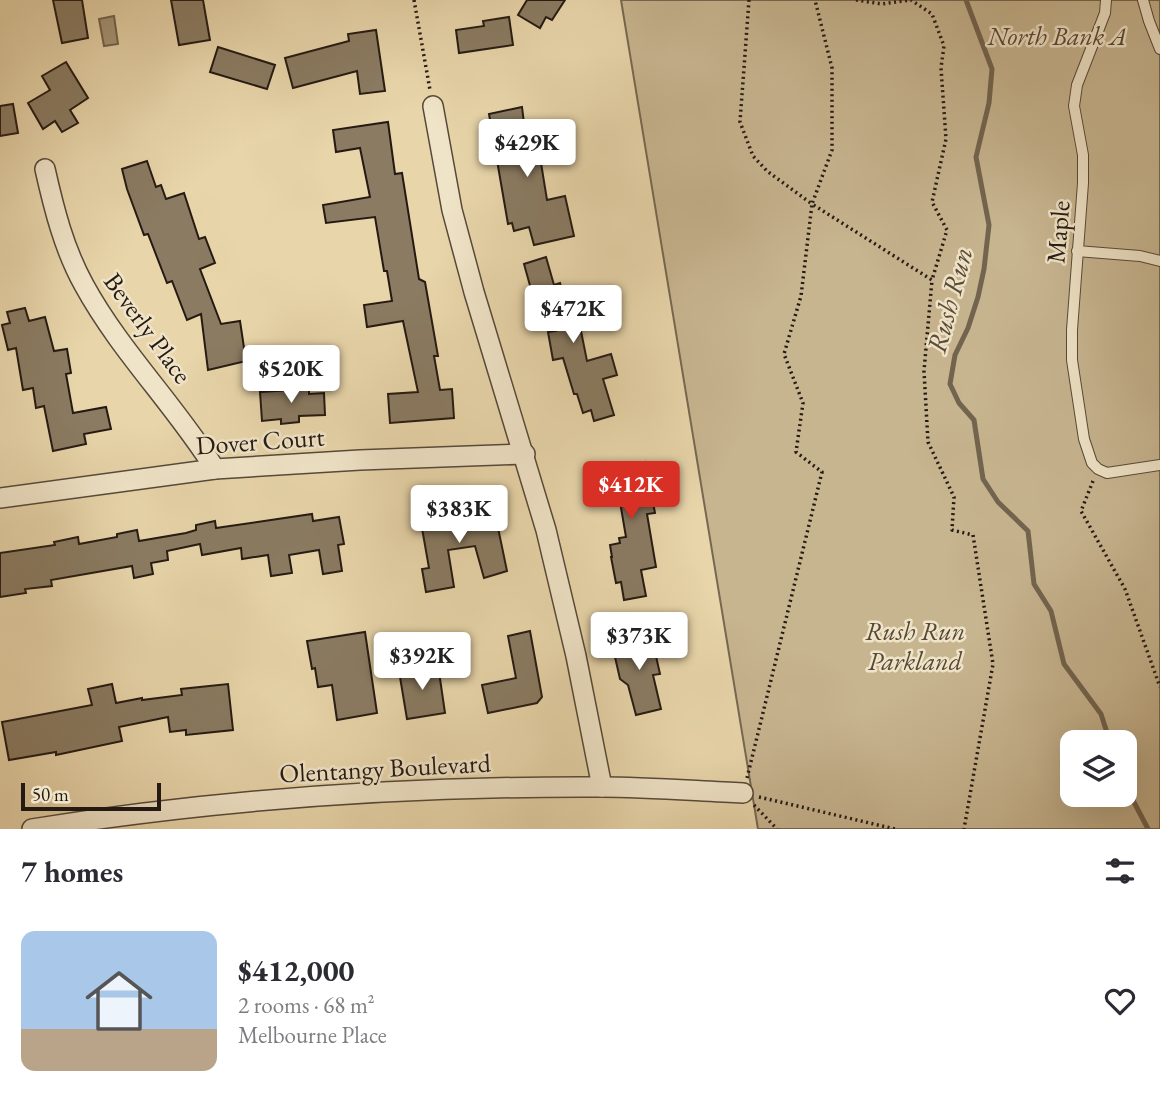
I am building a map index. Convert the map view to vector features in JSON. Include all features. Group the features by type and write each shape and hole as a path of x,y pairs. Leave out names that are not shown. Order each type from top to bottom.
{"street":[{"path":"433,106 452,210 467,268 546,530 576,656 602,787"},
{"name":"Beverly Place","path":"45,169 67,249 84,285 108,325 191,431 215,469"},
{"name":"Dover Court","path":"0,498 215,469 524,454"},
{"name":"Olentangy Boulevard","path":"32,829 160,811 316,796 454,789 602,787 743,793"}],"lane":[{"name":"Maple","path":"1098,469 1087,452 1072,360 1083,183 1083,155 1074,106 1077,85 1105,13 1106,0"},
{"path":"1143,0 1160,49"},
{"path":"1077,251 1140,256 1160,261"},
{"path":"1098,469 1107,473 1160,465"}],"path":[{"path":"414,0 433,106"},
{"path":"749,0 740,122 753,156 767,171 812,204 932,280"},
{"path":"743,793 822,472 796,452 803,403 784,354 800,296 812,204 832,150 832,68 814,0"},
{"path":"856,0 882,4 911,0 932,14 944,46 942,68 946,139 932,202 947,230 932,280 924,372 928,442 954,497 952,530 973,535 993,664 964,829"},
{"path":"1098,469 1081,511 1125,589 1160,687"},
{"path":"743,793 777,829"},
{"path":"743,793 895,829"}],"green space":[{"name":"Rush Run Parkland","path":"621,0 1160,0 1160,829 758,829"}],"shaded area":[{"path":"114,16 118,44 104,46 99,19"}],"building":[{"path":"53,0 82,0 88,38 62,43"},
{"path":"171,0 203,0 210,40 179,45"},
{"path":"527,0 565,0 552,20 546,17 540,28 518,15"},
{"path":"509,17 513,45 459,53 456,30 484,26 483,21"},
{"path":"376,30 385,91 360,94 357,71 293,88 285,58 349,41 348,34"},
{"path":"218,47 275,65 267,89 210,72"},
{"path":"66,62 88,98 70,110 78,123 62,132 55,121 43,129 28,103 50,90 42,76"},
{"path":"13,104 18,133 0,136 0,106"},
{"path":"522,107 524,123 536,121 544,163 541,163 547,200 565,196 574,236 534,245 529,227 514,231 512,223 508,224 489,114"},
{"path":"388,122 395,174 402,173 419,279 425,282 438,356 434,356 440,390 452,389 454,418 390,423 388,394 418,392 403,321 367,327 364,305 392,301 375,217 326,223 323,205 370,197 360,148 336,152 333,130"},
{"path":"147,161 156,187 161,185 166,199 184,193 199,239 205,237 215,263 200,269 221,324 240,321 246,361 208,370 201,314 187,320 172,281 167,283 148,234 144,235 127,189 122,169"},
{"path":"546,257 554,285 560,283 570,317 578,316 587,361 611,354 617,375 603,379 614,415 594,421 591,410 583,413 563,358 553,360 548,332 556,331 549,296 534,300 524,264"},
{"path":"25,308 29,321 45,317 54,351 67,349 71,373 66,374 73,413 106,407 111,429 84,434 86,444 53,451 44,406 36,408 33,388 23,390 16,348 8,350 2,325 10,323 7,312"},
{"path":"309,389 309,394 324,393 325,415 299,416 299,422 281,424 281,419 262,421 260,392"},
{"path":"645,462 648,476 662,474 665,495 652,497 655,513 647,514 656,567 641,570 646,596 624,600 621,582 616,583 610,545 620,543 619,538 626,537 618,490 591,495 587,472"},
{"path":"436,508 437,516 450,514 451,520 487,510 490,520 496,518 507,571 484,578 475,546 448,550 454,587 426,592 422,569 429,568 419,511"},
{"path":"312,514 313,521 339,517 344,544 338,545 342,571 323,574 319,550 289,555 292,573 271,576 268,555 242,559 241,548 202,555 200,544 167,551 168,560 151,563 153,574 134,578 132,566 51,580 52,586 25,589 26,593 0,597 0,553 55,545 54,542 78,537 79,544 117,537 117,534 137,530 139,541 186,533 196,530 196,525 215,521 216,528"},
{"path":"530,631 542,697 537,703 488,713 482,685 516,678 508,636"},
{"path":"365,632 377,713 337,720 332,685 318,687 307,641"},
{"path":"651,634 660,674 653,675 661,709 636,715 628,685 620,679 612,644"},
{"path":"438,665 445,713 407,719 399,671"},
{"path":"112,684 116,703 182,695 181,689 228,684 233,730 186,735 186,730 170,732 168,717 119,727 122,741 56,755 56,752 9,760 2,722 92,705 88,689"}],"waterway":[{"name":"Rush Run","path":"966,0 992,69 989,103 976,157 989,225 978,297 968,328 955,355 950,384 959,403 974,420 983,479 998,502 1028,531 1034,584 1051,611 1064,664 1101,714 1106,730"},
{"name":"Rush Run","path":"1136,807 1148,829"}],"park label":[{"name":"North Bank A","path":"1057,36"}]}
